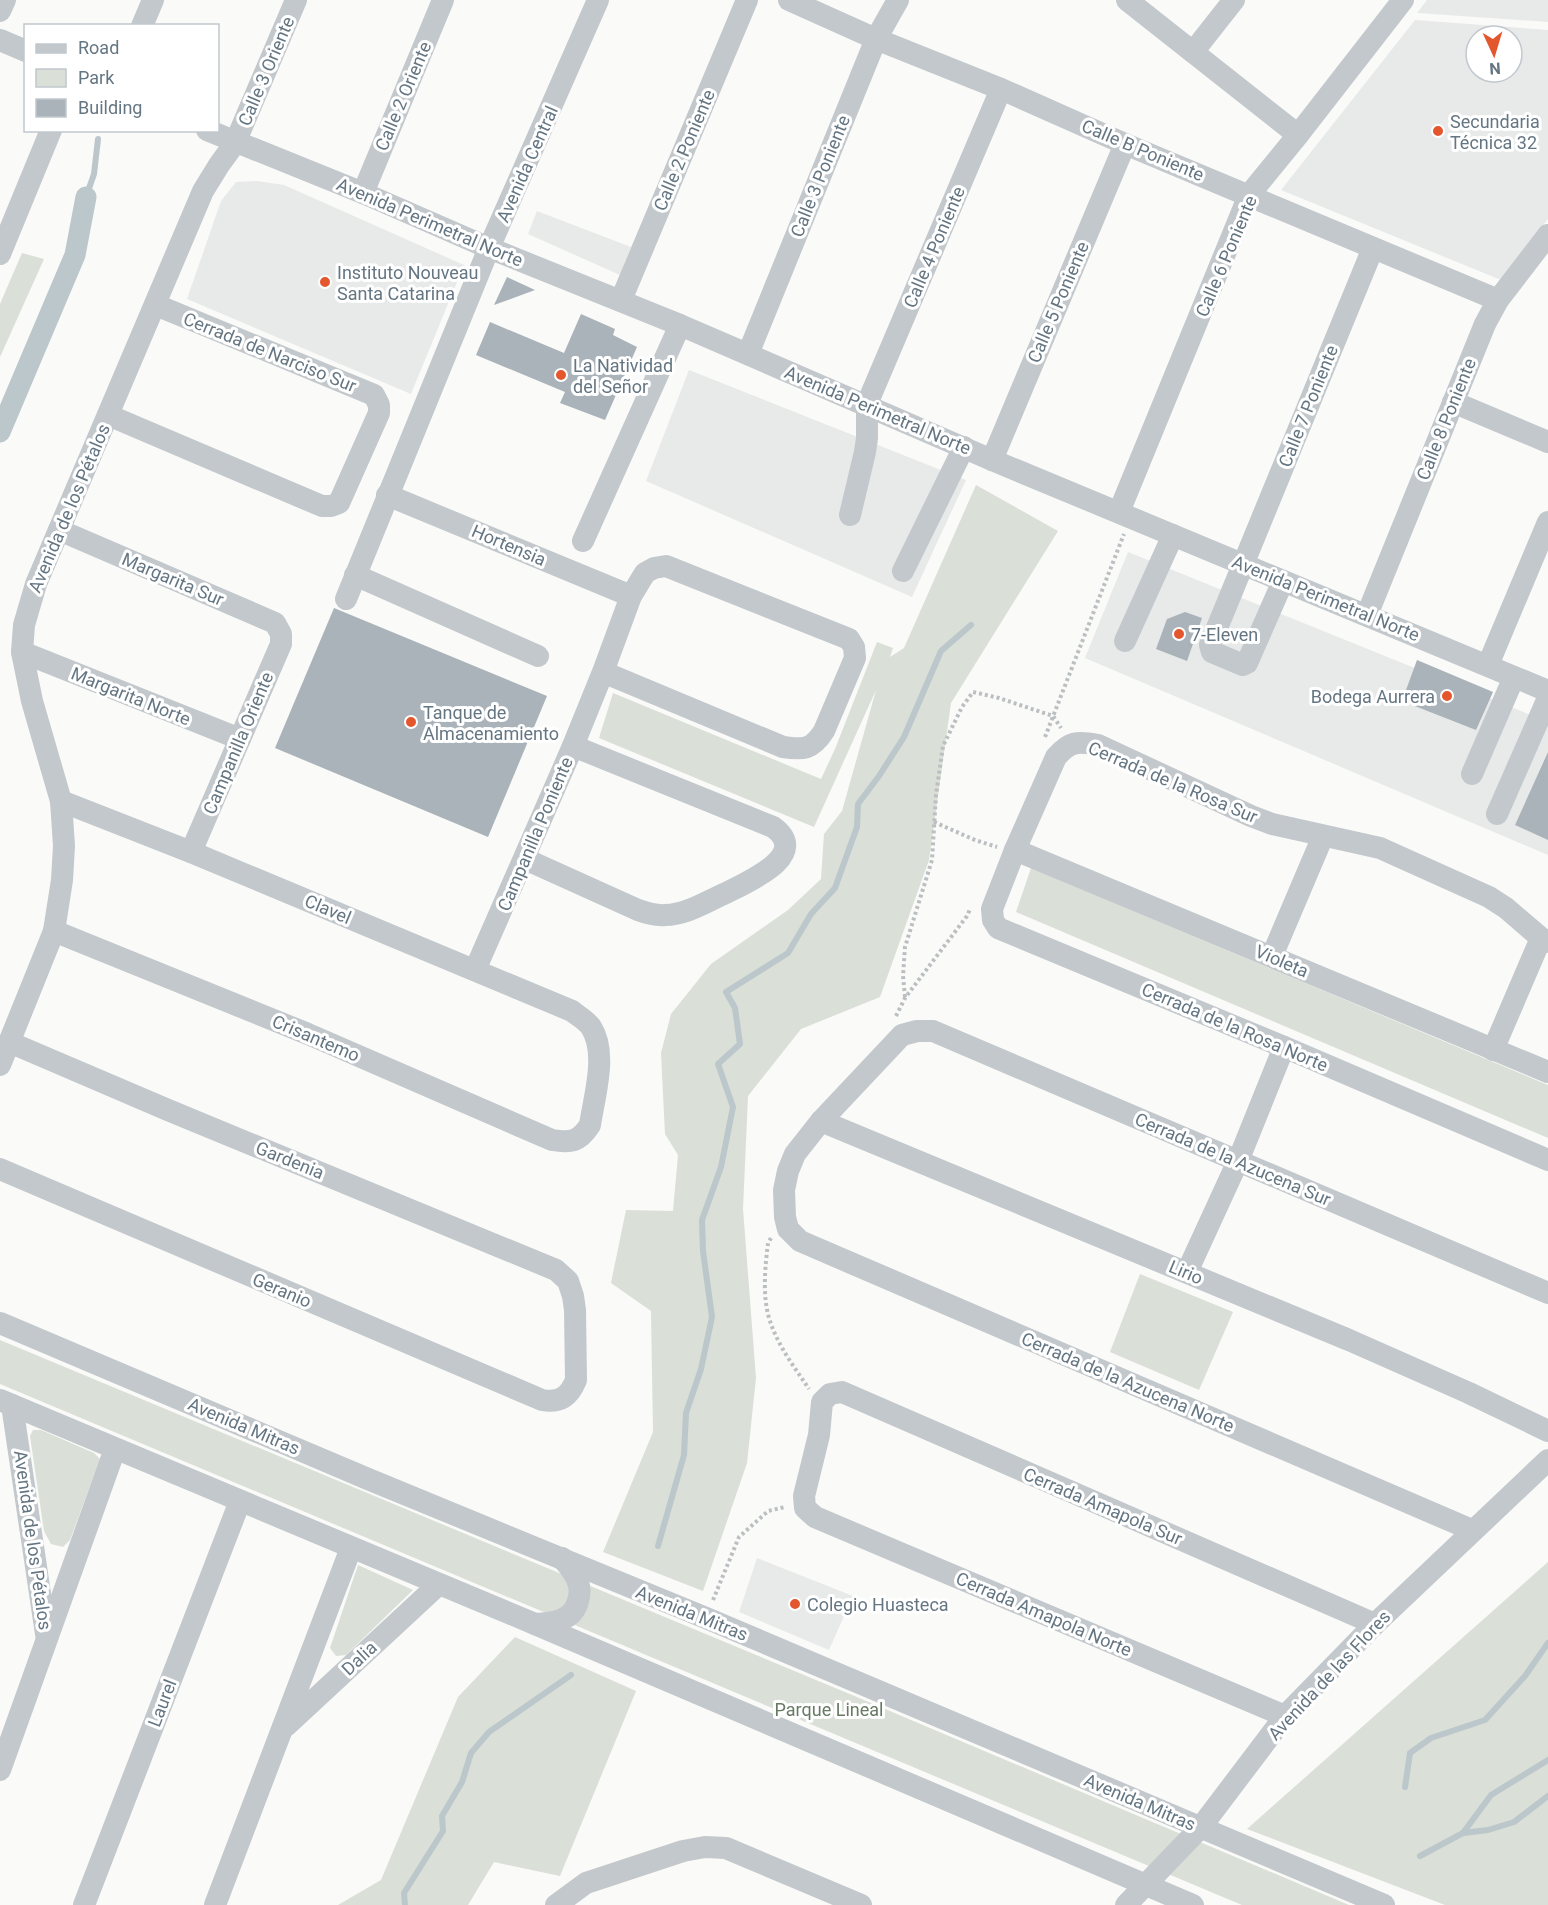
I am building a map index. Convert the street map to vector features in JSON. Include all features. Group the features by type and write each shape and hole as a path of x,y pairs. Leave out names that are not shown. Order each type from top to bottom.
{"street":[{"path":"0,11 5,0"},
{"path":"143,24 153,0"},
{"name":"Calle 3 Oriente","path":"235,143 296,0"},
{"name":"Calle 2 Oriente","path":"363,193 443,0"},
{"name":"Avenida Central","path":"346,599 489,248 598,0"},
{"name":"Calle 2 Poniente","path":"621,300 747,0"},
{"name":"Calle B Poniente","path":"789,0 876,39 1001,89 1125,144 1498,300"},
{"name":"Calle 3 Poniente","path":"748,354 876,39 898,0"},
{"path":"1127,0 1298,135"},
{"path":"1193,52 1234,0"},
{"name":"Calle 6 Poniente","path":"1125,515 1249,195 1403,0"},
{"path":"0,40 24,50"},
{"name":"Calle 4 Poniente","path":"867,404 1001,89"},
{"path":"0,254 50,132"},
{"name":"Avenida Perimetral Norte","path":"211,132 363,193 489,248 621,300 867,404 992,460 1548,691"},
{"name":"Avenida de los Pétalos","path":"0,1065 54,931 62,880 64,846 61,801 32,701 22,652 24,626 36,584 203,191 235,143"},
{"name":"Calle 5 Poniente","path":"992,460 1125,144"},
{"name":"Calle 8 Poniente","path":"1367,615 1476,344 1498,300 1547,239"},
{"name":"Calle 7 Poniente","path":"1282,581 1247,663 1243,665 1212,652 1210,645 1373,248"},
{"name":"Cerrada de Narciso Sur","path":"108,415 322,506 331,506 339,503 379,413 379,405 374,395 156,305"},
{"path":"583,541 680,325"},
{"path":"1453,402 1548,441"},
{"path":"850,515 865,452 867,404"},
{"path":"903,572 964,447"},
{"name":"Hortensia","path":"387,495 631,596"},
{"path":"1488,665 1548,522"},
{"name":"Margarita Sur","path":"59,530 275,622 281,634"},
{"path":"1125,640 1173,535"},
{"name":"Campanilla Poniente","path":"475,970 573,746 631,596 645,573 654,567 666,566 849,639 854,647 855,658 818,741 809,747 796,749 783,747 603,672"},
{"path":"356,575 538,656"},
{"name":"Campanilla Oriente","path":"191,852 281,644 281,634"},
{"name":"Margarita Norte","path":"22,652 240,739"},
{"path":"1472,774 1514,676"},
{"path":"1497,814 1548,698"},
{"name":"Cerrada de la Rosa Sur","path":"1015,850 1056,757 1071,743 1084,742 1098,745 1272,824 1380,848 1490,897 1544,940"},
{"path":"525,859 638,910 666,915 702,904 767,872 783,855 786,845 784,838 773,827 573,746"},
{"name":"Clavel","path":"61,801 191,852 572,1011 591,1027"},
{"path":"1272,956 1323,836"},
{"name":"Violeta","path":"1015,850 1548,1072"},
{"name":"Cerrada de la Rosa Norte","path":"1015,850 992,909 993,920 998,928 1548,1160"},
{"name":"Crisantemo","path":"54,931 308,1034 552,1140 565,1142 576,1140 584,1135 590,1125 600,1062 591,1027"},
{"path":"1493,1050 1544,940"},
{"name":"Cerrada de la Azucena Sur","path":"909,1033 933,1031 1548,1293"},
{"path":"786,1223 784,1190 788,1171 795,1155 821,1121 909,1033"},
{"name":"Gardenia","path":"9,1042 556,1270 568,1281 575,1310 576,1380 572,1390 565,1398"},
{"path":"1187,1272 1238,1161 1284,1047"},
{"name":"Lirio","path":"821,1121 1187,1272 1469,1393 1548,1431"},
{"name":"Geranio","path":"0,1169 542,1400 554,1402 565,1398"},
{"name":"Cerrada de la Azucena Norte","path":"786,1223 800,1241 1472,1530"},
{"name":"Avenida Mitras","path":"0,1323 368,1479 706,1617 1384,1905"},
{"name":"Cerrada Amapola Sur","path":"826,1398 842,1392 1375,1624"},
{"path":"806,1508 804,1496 826,1398"},
{"path":"6,1402 535,1624 1193,1905"},
{"name":"Avenida de los Pétalos","path":"6,1402 47,1639"},
{"name":"Avenida de los Pétalos","path":"0,1770 115,1449"},
{"name":"Avenida de las Flores","path":"1126,1905 1201,1827 1285,1716 1375,1624 1548,1460"},
{"name":"Laurel","path":"84,1905 240,1501"},
{"name":"Cerrada Amapola Norte","path":"806,1508 815,1517 1285,1716"},
{"name":"Dalia","path":"215,1905 351,1548"},
{"path":"535,1624 556,1622 568,1616 577,1607 580,1596 579,1583 562,1558"},
{"name":"Dalia","path":"281,1731 438,1585"},
{"path":"556,1905 586,1883 683,1851 705,1847 726,1848 861,1905"}],"path":[{"path":"1041,746 1125,515"},
{"path":"905,998 903,976 905,947 932,860 936,795 943,746 962,707 973,692 999,698 1053,716 1071,743"},
{"path":"934,822 984,843 1015,850"},
{"path":"909,1033 896,1014 905,998 967,916 972,906"},
{"path":"786,1223 768,1243 764,1278 769,1320 787,1357 809,1389 826,1398"},
{"path":"706,1617 739,1537 768,1511 782,1507 806,1508"}],"shaded area":[{"path":"1427,0 1548,0 1548,22 1417,13"},
{"name":"Secundaria Técnica 32","path":"1415,20 1468,24 1464,24 1464,84 1524,84 1524,28 1548,30 1548,219 1501,280 1281,190"},
{"name":"Instituto Nouveau Santa Catarina","path":"257,181 284,185 464,265 411,394 187,299 221,201 236,182"},
{"path":"537,211 631,247 620,275 528,234"},
{"path":"689,370 966,480 912,597 646,481"},
{"path":"1128,552 1548,722 1548,855 1085,658"},
{"name":"Colegio Huasteca","path":"757,1558 853,1596 829,1650 739,1612"}],"green space":[{"path":"22,253 44,259 0,357 0,304"},
{"path":"976,485 1058,531 951,703 929,860 880,997 801,1029 748,1096 743,1209 756,1378 747,1463 703,1591 603,1552 653,1432 651,1311 611,1283 626,1210 673,1211 678,1155 665,1134 661,1053 671,1014 711,964 788,910 821,879 824,834 842,811 876,690 814,827 599,738 613,693 821,779 877,642 893,648 890,657 904,648"},
{"path":"1031,868 1548,1085 1548,1138 1016,912"},
{"path":"1140,1274 1233,1312 1199,1390 1110,1352"},
{"name":"Parque Lineal","path":"0,1340 1349,1905 1242,1905 0,1384"},
{"path":"33,1430 41,1430 94,1453 100,1459 70,1540 63,1547 51,1544 44,1531 30,1436"},
{"path":"1548,1562 1548,1905 1445,1905 1247,1829"},
{"path":"358,1565 413,1590 346,1655 336,1656 330,1648"},
{"path":"515,1637 636,1691 560,1876 494,1862 468,1905 338,1905 381,1880 458,1697"}],"building":[{"path":"507,277 535,290 494,305"},
{"name":"La Natividad del Señor","path":"581,314 615,329 613,335 637,347 605,420 560,403 565,392 476,355 490,322 564,353"},
{"name":"Tanque de Almacenamiento","path":"334,608 547,696 488,837 275,748"},
{"name":"7-Eleven","path":"1185,612 1202,618 1187,661 1156,649 1167,619"},
{"name":"Bodega Aurrera","path":"1417,660 1493,692 1476,730 1402,701"},
{"path":"1548,752 1548,840 1515,825"}],"waterway":[{"path":"86,197 94,174 98,139"},
{"path":"0,432 75,255 86,197"},
{"path":"658,1546 684,1455 686,1413 701,1369 712,1317 703,1251 702,1220 721,1167 733,1107 718,1064 740,1044 735,1008 726,992 788,953 811,914 835,888 857,827 858,804 904,737 941,651 971,625"},
{"path":"1405,1787 1410,1753 1431,1738 1485,1720 1525,1676 1548,1643"},
{"path":"405,1905 404,1893 443,1831 442,1816 462,1782 471,1753 489,1732 571,1675"},
{"path":"1463,1833 1491,1795 1548,1760"},
{"path":"1420,1856 1463,1833 1488,1830 1514,1822 1548,1796"}],"place":[{"name":"Secundaria Técnica 32","path":"1438,131"},
{"name":"Instituto Nouveau Santa Catarina","path":"325,282"},
{"name":"La Natividad del Señor","path":"561,375"},
{"name":"7-Eleven","path":"1179,634"},
{"name":"Bodega Aurrera","path":"1447,696"},
{"name":"Tanque de Almacenamiento","path":"411,722"},
{"name":"Colegio Huasteca","path":"795,1604"}]}
